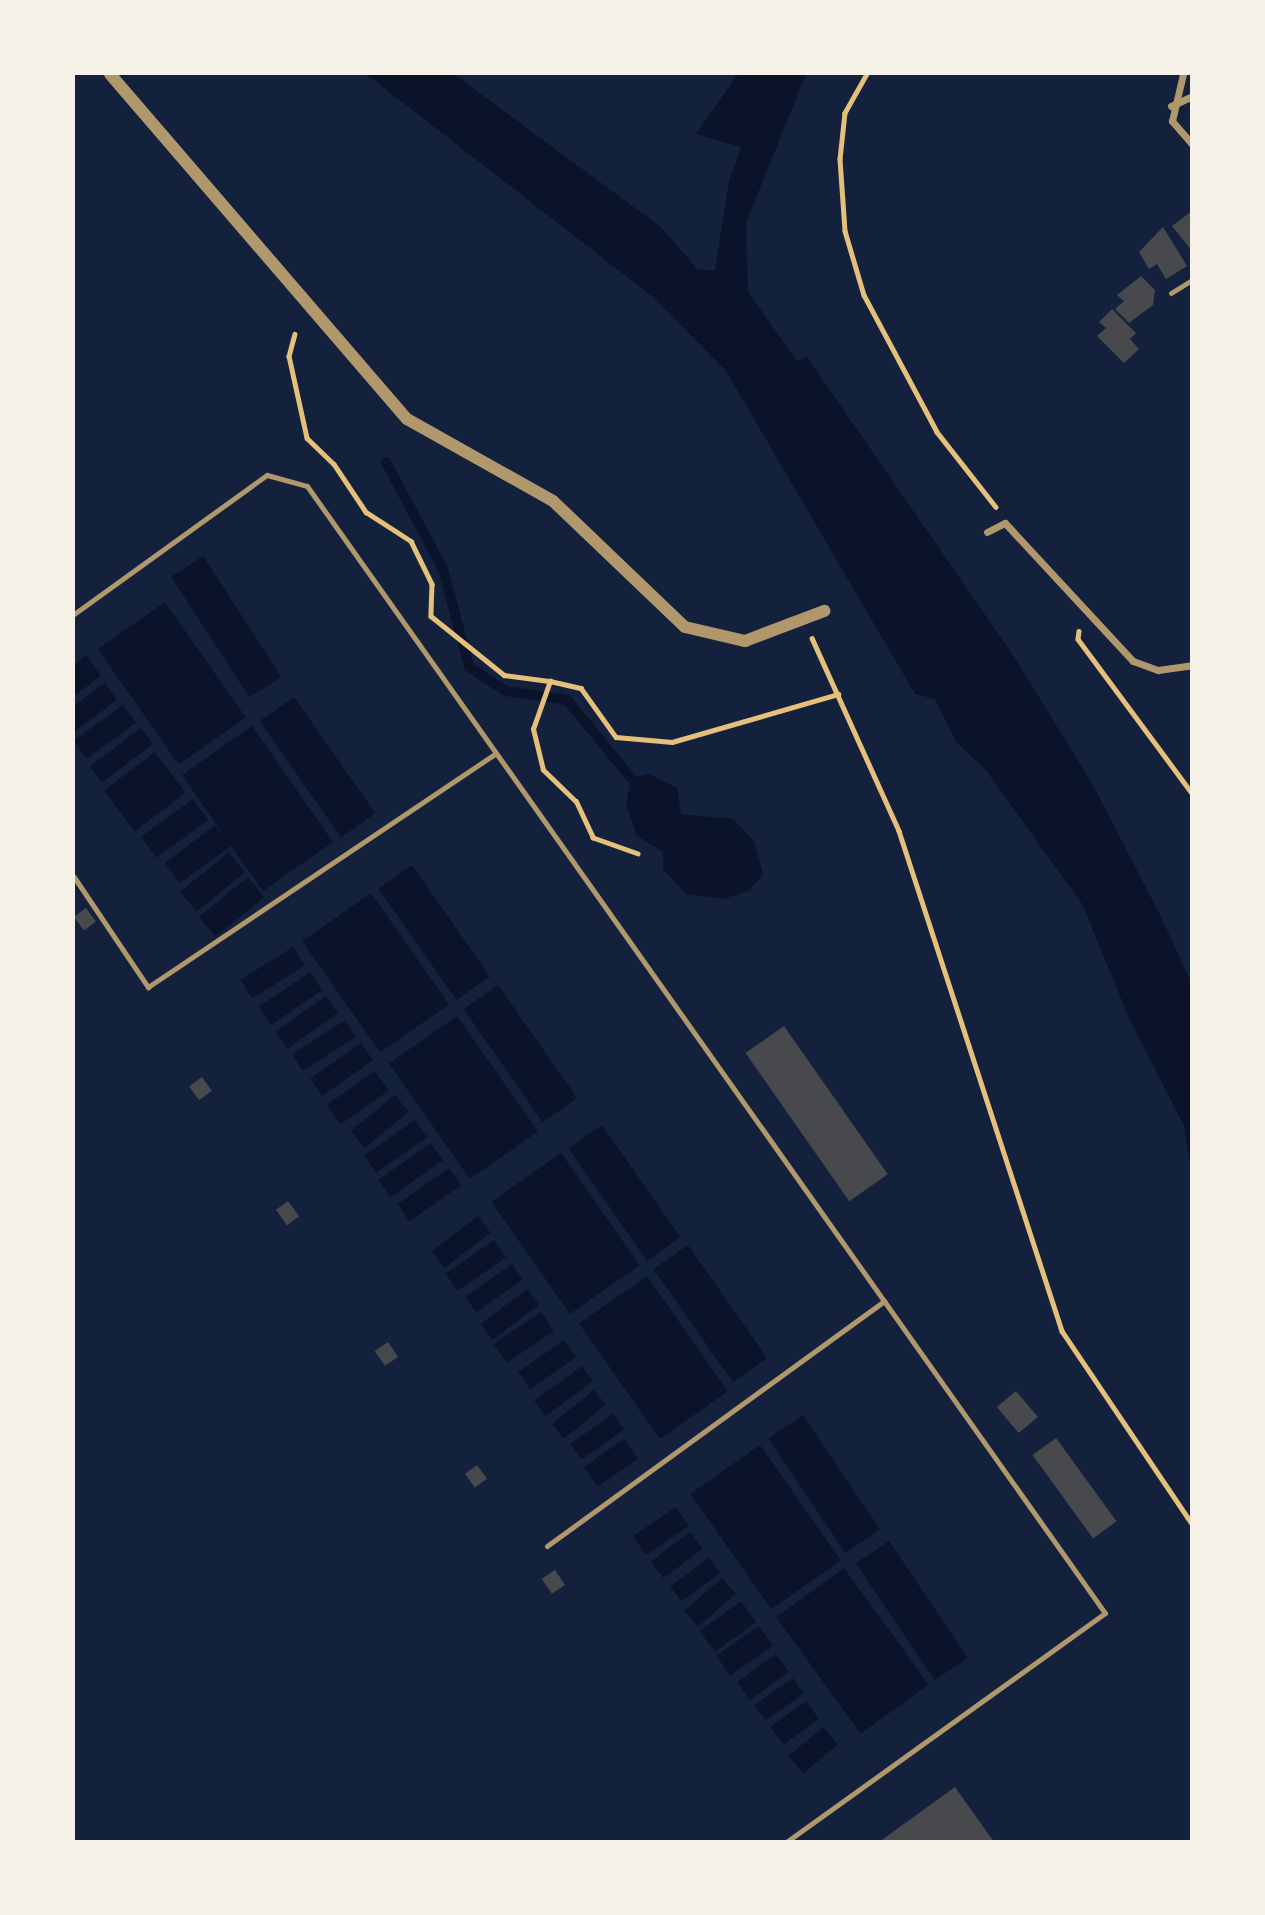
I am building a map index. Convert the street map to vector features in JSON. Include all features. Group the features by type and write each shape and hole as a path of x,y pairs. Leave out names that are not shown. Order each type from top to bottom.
{"street":[{"path":"110,74 407,419 553,501 685,627 745,641 805,621 824,611"},
{"path":"1183,74 1171,106 1172,121 1192,144"},
{"path":"1171,106 1192,96"},
{"path":"987,532 1005,523 1082,609 1144,667 1192,665"}],"lane":[{"path":"1171,293 1192,280"},
{"path":"74,614 267,474 307,486 1105,1613 786,1842"},
{"path":"74,877 148,987 496,752"},
{"path":"547,1546 884,1301"}],"path":[{"path":"867,74 845,113 840,159 845,231 864,295 937,432 1005,523"},
{"path":"295,334 289,356 307,438 334,464 366,512 411,541 432,584 430,616 504,675 581,688 616,737 672,742 838,694"},
{"path":"1082,609 1078,639 1192,793"},
{"path":"805,621 899,831 1062,1331 1192,1524"},
{"path":"549,682 533,729 543,770 576,802 593,838 638,854"}],"water":[{"path":"366,74 454,74 662,228 698,270 715,270 729,181 741,147 696,134 738,74 806,74 746,223 748,292 797,361 807,357 1015,658 1093,785 1161,917 1191,982 1191,1168 1184,1126 1129,1018 1082,904 985,769 956,742 935,699 915,694 726,371 653,297"},
{"path":"203,556 281,677 250,697 171,577"},
{"path":"165,602 246,718 179,765 98,649"},
{"path":"86,655 101,676 74,696 74,665"},
{"path":"105,683 117,700 74,732 74,706"},
{"path":"294,697 375,813 341,837 260,721"},
{"path":"123,705 136,723 87,759 74,741"},
{"path":"252,726 333,842 263,891 231,846 180,883 165,863 215,825 225,837 182,775"},
{"path":"141,728 153,744 102,782 90,767"},
{"path":"155,752 186,793 135,831 104,791"},
{"path":"649,774 677,788 681,814 733,819 754,841 763,874 749,891 723,899 686,894 663,869 663,852 637,836 626,805 631,778"},
{"path":"193,799 208,820 157,858 141,837"},
{"path":"229,852 245,872 196,912 180,892"},
{"path":"412,865 490,976 456,1000 378,889"},
{"path":"248,877 264,897 215,937 199,917"},
{"path":"371,893 449,1004 380,1053 302,941"},
{"path":"293,947 305,966 252,999 240,980"},
{"path":"310,972 322,990 271,1025 259,1007"},
{"path":"498,985 577,1098 543,1122 464,1009"},
{"path":"326,996 338,1013 287,1049 275,1032"},
{"path":"457,1016 538,1132 470,1179 389,1064"},
{"path":"345,1020 356,1037 303,1071 292,1054"},
{"path":"361,1043 373,1060 322,1096 310,1079"},
{"path":"375,1071 389,1091 340,1125 327,1105"},
{"path":"395,1095 409,1112 365,1148 351,1131"},
{"path":"415,1120 427,1137 376,1173 364,1156"},
{"path":"602,1125 681,1237 647,1261 568,1149"},
{"path":"431,1143 443,1160 391,1197 379,1180"},
{"path":"561,1153 640,1265 570,1314 491,1202"},
{"path":"449,1168 461,1185 409,1221 397,1204"},
{"path":"478,1216 491,1233 444,1268 432,1251"},
{"path":"494,1240 506,1257 458,1291 446,1274"},
{"path":"688,1245 767,1358 733,1382 654,1269"},
{"path":"512,1264 523,1280 476,1312 465,1297"},
{"path":"647,1276 728,1392 660,1439 579,1324"},
{"path":"527,1289 539,1305 493,1340 481,1324"},
{"path":"541,1312 554,1331 507,1363 494,1344"},
{"path":"564,1340 576,1357 530,1389 518,1372"},
{"path":"582,1366 593,1381 545,1416 534,1401"},
{"path":"594,1390 606,1405 564,1439 552,1424"},
{"path":"613,1414 624,1430 581,1459 570,1444"},
{"path":"803,1415 880,1529 845,1553 768,1438"},
{"path":"624,1439 638,1459 598,1487 584,1467"},
{"path":"760,1445 841,1561 771,1609 690,1494"},
{"path":"676,1507 689,1526 646,1555 633,1536"},
{"path":"690,1532 703,1549 664,1578 651,1561"},
{"path":"889,1541 968,1658 935,1680 856,1563"},
{"path":"709,1558 720,1573 681,1602 670,1586"},
{"path":"844,1568 929,1684 861,1734 776,1617"},
{"path":"722,1578 736,1594 698,1627 684,1611"},
{"path":"741,1601 756,1622 715,1652 700,1631"},
{"path":"759,1626 773,1646 730,1675 716,1656"},
{"path":"776,1654 789,1672 750,1700 737,1682"},
{"path":"793,1678 804,1694 765,1721 754,1705"},
{"path":"806,1701 819,1719 783,1745 770,1727"},
{"path":"823,1727 838,1745 803,1774 789,1756"}],"building":[{"path":"1192,211 1192,251 1172,226"},
{"path":"1163,227 1187,266 1166,279 1157,264 1149,269 1139,252"},
{"path":"1141,276 1155,290 1153,305 1129,323 1115,309 1124,301 1117,295"},
{"path":"1112,309 1136,333 1130,339 1139,349 1124,363 1097,336 1106,328 1099,322"},
{"path":"86,908 96,922 84,931 74,917"},
{"path":"784,1026 888,1174 849,1201 745,1053"},
{"path":"202,1077 212,1091 199,1100 189,1086"},
{"path":"288,1201 299,1216 287,1225 276,1210"},
{"path":"388,1342 398,1357 385,1366 375,1351"},
{"path":"1016,1391 1038,1417 1019,1433 997,1407"},
{"path":"1056,1438 1117,1521 1093,1538 1033,1455"},
{"path":"477,1465 487,1479 475,1488 465,1474"},
{"path":"555,1570 565,1585 552,1594 542,1579"},
{"path":"955,1787 994,1842 879,1842"}],"waterway":[{"path":"386,462 443,569 469,667 506,691 567,700 631,778"}]}
